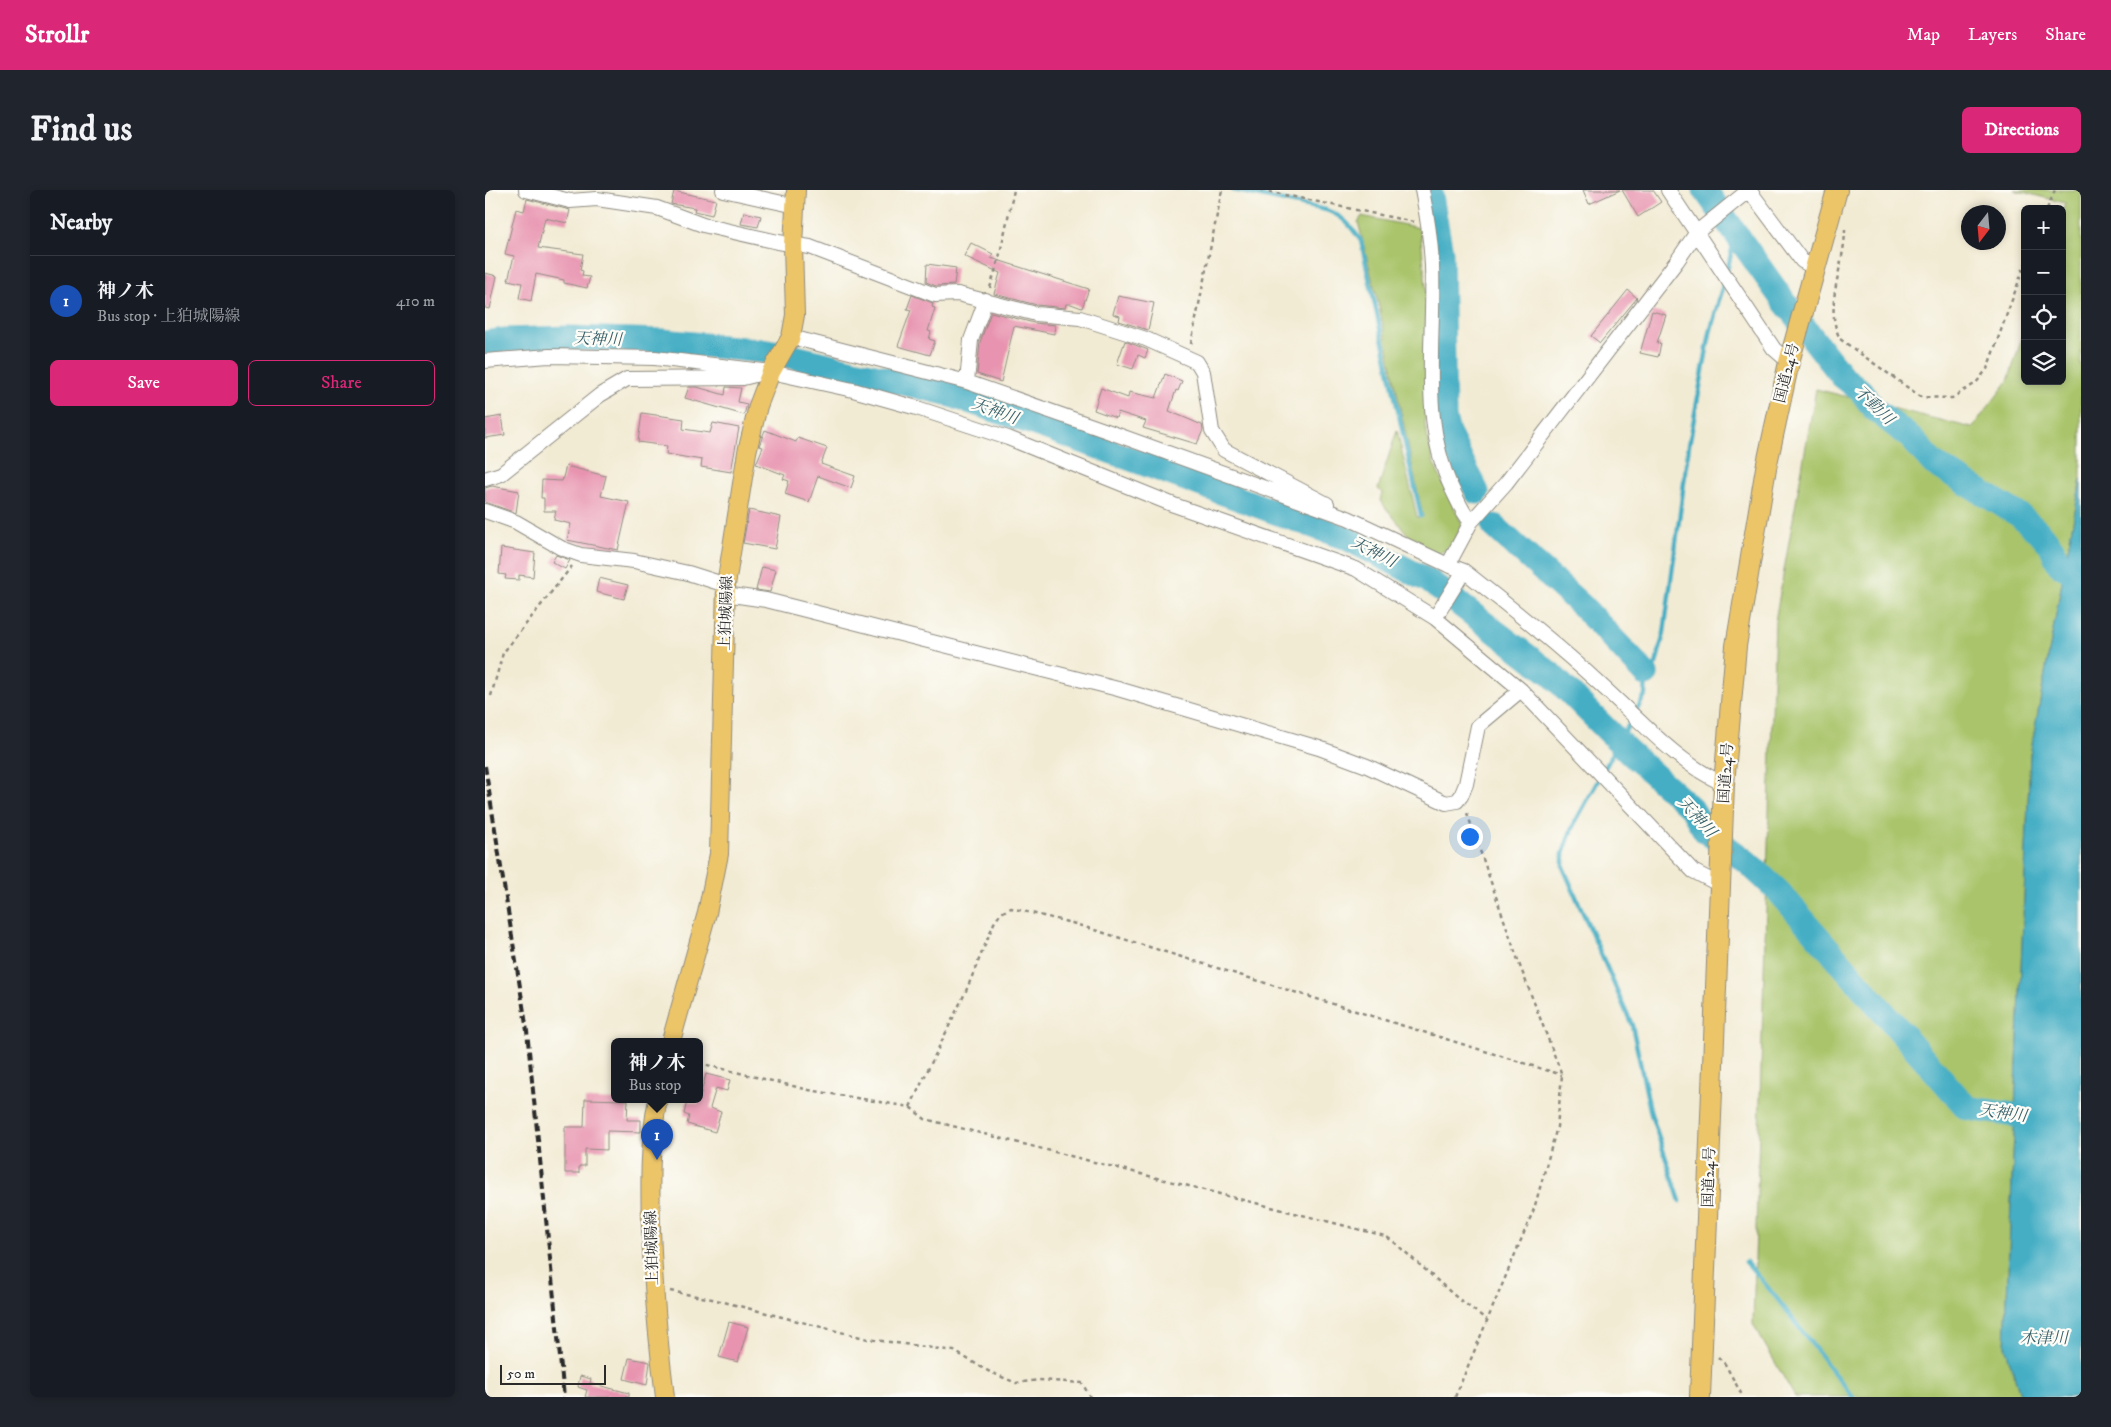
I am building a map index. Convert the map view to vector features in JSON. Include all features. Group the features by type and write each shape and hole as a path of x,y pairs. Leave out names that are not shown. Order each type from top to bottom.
{"highway":[{"name":"国道24号","path":"1700,1397 1724,784 1736,646 1766,468 1791,357 1837,190"}],"main road":[{"name":"上狛城陽線","path":"672,1038 707,913 719,854 725,589 747,452 758,406 773,368 790,341 795,315 793,244 796,198"},
{"name":"上狛城陽線","path":"657,1103 653,1123 649,1172 653,1288 665,1397"}],"street":[{"path":"526,190 570,201 597,200 657,208 703,225 793,244 833,255 935,295 958,294 1036,314 1080,318 1147,339 1197,362 1203,372 1213,432 1224,450 1332,506 1349,518"},
{"path":"723,190 796,198"},
{"path":"1422,190 1432,265 1430,378 1435,438 1443,470 1463,512 1471,522"},
{"path":"1668,190 1700,229 1774,349 1791,357"},
{"path":"1448,565 1471,522 1506,483 1700,229 1740,196 1749,190 1813,276"},
{"path":"967,382 971,340 986,300"},
{"path":"790,341 967,382 1349,518 1463,574 1546,636 1668,746 1704,775 1724,784"},
{"path":"485,361 549,356 655,358 773,368 908,405 1008,438 1174,505 1356,569 1438,615 1521,690 1693,871 1720,885"},
{"path":"485,479 501,474 600,395 627,379 743,378 773,368"},
{"path":"485,511 516,522 561,548 581,555 634,561 688,573 725,589 1118,689 1319,748 1367,766 1446,803 1457,800 1461,796 1466,784 1478,726 1521,690"},
{"path":"1438,615 1463,574"}],"path":[{"path":"986,300 999,258 1014,190"},
{"path":"1261,190 1428,225"},
{"path":"2049,205 2055,190"},
{"path":"1188,358 1222,191"},
{"path":"1845,225 1833,306 1834,326 1840,339 1921,397 1952,398 1976,383 1987,369 2021,275"},
{"path":"491,696 503,653 581,555"},
{"path":"1455,1397 1534,1209 1557,1127 1563,1075 1520,966 1461,796"},
{"path":"910,1107 966,991 994,923 1001,913 1011,908 1072,923 1563,1075"},
{"path":"703,1064 809,1090 910,1107 925,1119 1385,1236 1395,1242 1455,1296 1487,1320"},
{"path":"653,1288 712,1299 868,1339 954,1351 988,1371 1016,1383 1039,1380 1082,1383 1091,1397"},
{"path":"1702,1339 1725,1364 1743,1397"}],"green space":[{"path":"2014,190 2081,190 2081,479 2030,755 2005,1346 2021,1397 1795,1397 1753,1324 1775,621 1816,389 1972,428 2008,381 2021,341 2021,385 2066,385 2065,203"},
{"path":"1362,216 1420,228 1426,286 1425,426 1434,464 1462,524 1453,542 1446,550 1437,554 1414,542 1380,501 1382,492 1378,489 1397,430 1417,517 1423,517 1379,306 1358,222"}],"water":[{"name":"木津川","path":"2081,479 2081,1397 2021,1397 2005,1346 2030,755"}],"building":[{"path":"1583,190 1620,190 1589,204"},
{"path":"1622,190 1653,190 1661,202 1638,217"},
{"path":"674,191 716,200 712,215 694,211 695,208 671,204"},
{"path":"527,199 570,210 567,223 545,218 538,248 583,254 580,270 583,271 582,276 590,277 587,288 564,283 564,280 536,274 531,301 519,298 522,283 508,280 514,256 505,254 516,209 524,211"},
{"path":"744,212 761,216 758,227 741,224"},
{"path":"971,243 993,254 991,258 1089,289 1082,308 1071,304 1066,304 1065,308 1037,305 994,294 1000,273 964,256"},
{"path":"927,264 956,268 954,285 936,286 926,282"},
{"path":"485,273 497,276 490,309 485,308"},
{"path":"1628,290 1637,298 1600,343 1591,336"},
{"path":"912,295 933,303 932,307 935,308 928,331 931,332 929,339 935,341 930,355 898,346 911,310 907,309"},
{"path":"1118,296 1154,303 1148,330 1119,321 1120,316 1113,314"},
{"path":"1652,311 1666,315 1657,343 1661,344 1658,357 1640,353"},
{"path":"991,312 1034,323 1055,325 1054,334 1014,326 1001,382 977,374 980,342"},
{"path":"1125,341 1148,350 1145,358 1138,355 1133,369 1117,364"},
{"path":"1165,374 1182,381 1178,391 1176,390 1169,411 1202,425 1203,430 1197,444 1143,428 1146,421 1118,412 1116,418 1094,410 1101,388 1128,398 1129,392 1156,398"},
{"path":"689,387 697,387 725,395 726,387 741,388 738,402 747,404 744,415 685,398"},
{"path":"642,413 684,419 683,429 710,433 713,423 739,428 731,472 701,467 702,460 666,454 667,446 638,442"},
{"path":"502,416 505,435 485,438 485,419"},
{"path":"765,430 796,442 798,438 827,448 821,464 855,476 851,488 818,476 809,502 785,494 789,481 783,479 785,475 756,464 763,447 759,446"},
{"path":"566,466 606,476 601,496 629,502 618,550 567,540 571,524 554,520 556,511 544,511 544,498 541,498 542,480 562,481"},
{"path":"492,486 519,491 516,513 485,502 485,488"},
{"path":"749,510 781,517 775,549 743,543"},
{"path":"501,548 535,553 533,577 519,575 519,580 505,579 506,575 499,574"},
{"path":"556,555 570,560 565,569 552,562"},
{"path":"762,567 776,570 770,592 756,590"},
{"path":"599,578 628,585 624,599 596,592"},
{"path":"706,1074 730,1080 727,1091 716,1088 710,1108 721,1112 715,1132 687,1124 689,1116 684,1114 687,1103 703,1103 703,1085"},
{"path":"585,1099 611,1100 611,1103 628,1103 627,1120 641,1120 641,1132 607,1131 607,1150 585,1149 585,1166 579,1166 579,1173 565,1173 565,1127 584,1127"},
{"path":"729,1322 748,1327 738,1362 719,1357"},
{"path":"629,1358 650,1362 647,1385 624,1379"},
{"path":"580,1376 591,1379 590,1383 629,1393 629,1397 585,1397 587,1390 578,1387"}],"waterway":[{"path":"1233,190 1326,210 1346,222 1361,241 1421,516"},
{"path":"1430,190 1441,253 1444,417 1448,433 1477,492"},
{"name":"不動川","path":"1705,190 1780,296 1842,376 1861,391 1874,409 1911,438 1933,463 2019,515 2042,535 2052,548 2059,564 2081,578"},
{"path":"1727,271 1736,232"},
{"path":"1680,1201 1651,1114 1632,1025 1563,867 1563,854 1572,828 1645,695 1646,674 1656,664 1664,633 1689,445 1710,333 1724,281"},
{"name":"天神川","path":"485,343 504,340 570,338 663,341 773,352 942,392 1044,427 1346,538 1429,581 1551,674 1629,752 1692,809 1705,831 1747,862 1779,892 1967,1108 2048,1120"},
{"path":"1494,526 1583,607 1646,674"},
{"name":"天神川","path":"1426,575 1429,581"},
{"path":"1746,1262 1853,1397"}],"railway":[{"path":"485,766 527,1031 564,1397"}],"place":[{"name":"神ノ木","path":"657,1160"}]}
